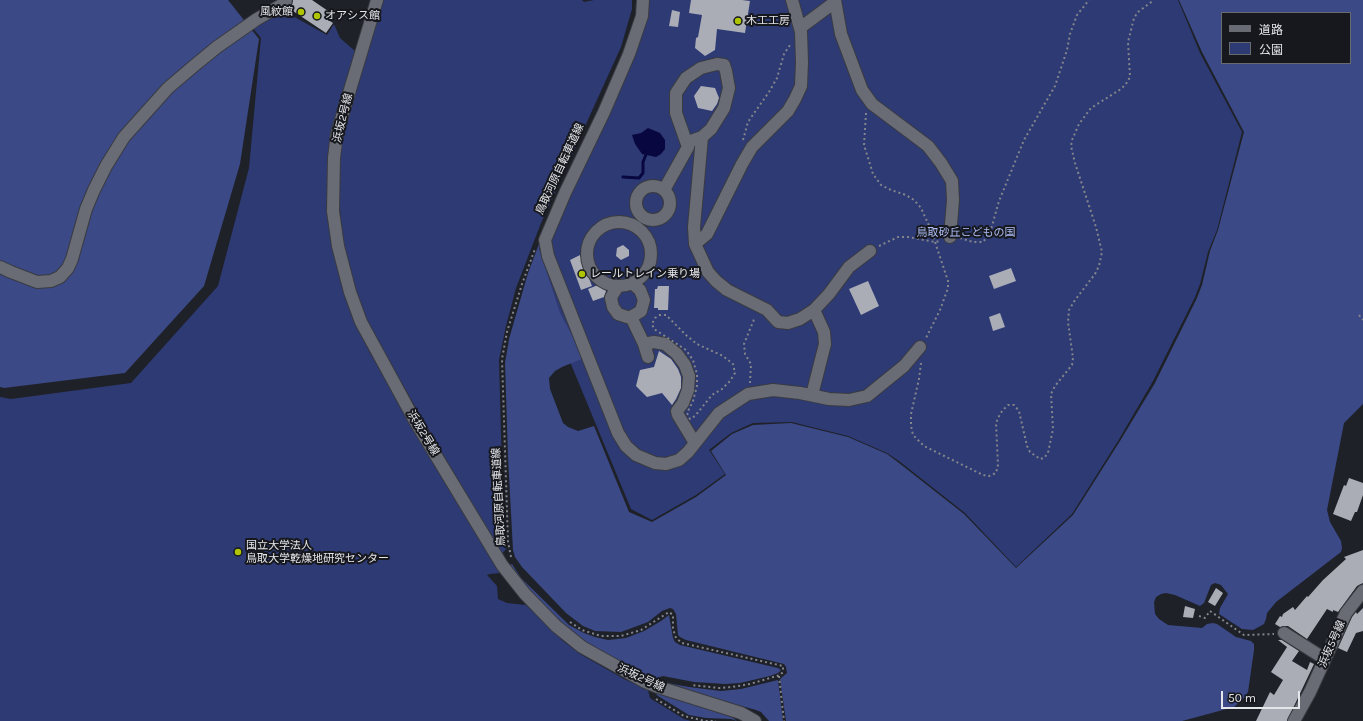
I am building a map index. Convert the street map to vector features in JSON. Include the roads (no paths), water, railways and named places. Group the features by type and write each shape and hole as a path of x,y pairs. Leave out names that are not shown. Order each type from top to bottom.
{"street":[{"path":"0,267 37,282 51,281 60,277 68,268 72,258 82,223 94,190 106,166 124,137 168,88 217,47 257,19 285,3 286,0"},
{"name":"浜坂2号線","path":"377,0 337,133 334,158 333,211 338,246 350,292 361,322 415,421 502,565 525,594 556,626 582,647 655,686 741,713 755,721"},
{"path":"643,0 642,16 629,54 545,240 548,256 618,433 626,446 636,455 655,463 666,464 679,460 688,452 719,414 748,394 772,390 812,395 829,399 849,400 866,396 904,366 920,347"},
{"path":"695,244 707,234 742,164 752,148 788,111 801,86 802,62 800,28 792,0"},
{"path":"800,28 835,1 841,34 851,66 862,90 872,104 928,146 952,181 953,200 950,238"},
{"path":"664,190 688,147 676,113 676,93 686,78 701,68 717,64 724,65 729,88 724,108 711,129 702,137 691,141 686,140"},
{"path":"702,137 694,227 695,244 708,272 727,290 767,310 778,322 783,323 800,319 814,310 829,294 849,267 870,252"},
{"path":"654,186 664,190 670,204 665,214 656,219 645,217 638,209 636,204 640,193 648,187 654,186"},
{"path":"638,228 645,217"},
{"path":"625,222 638,228 648,241 651,257 645,273 632,283 618,286 605,283 594,274 588,261 587,247 590,241 598,229 611,223 625,222"},
{"path":"618,286 611,298 613,307 615,311 622,316 631,317 641,311 644,300 640,290 632,283"},
{"path":"812,395 825,344 824,332 814,310"},
{"path":"631,317 644,344 648,357"},
{"path":"644,344 654,342 665,344 677,354 685,364 689,376 688,390 683,403 677,411 695,443"},
{"name":"浜坂5号線","path":"1294,721 1310,692 1346,613 1363,591"},
{"path":"1284,633 1325,659"}],"waterway":[{"path":"623,177 639,178 643,173 643,162 647,152"}],"place":[{"name":"風紋館","path":"301,12"},
{"name":"オアシス館","path":"317,16"},
{"name":"木工工房","path":"738,21"},
{"name":"レールトレイン乗り場","path":"582,274"},
{"name":"国立大学法人 鳥取大学乾燥地研究センター","path":"238,552"}],"park label":[{"name":"鳥取砂丘こどもの国","path":"966,233"}]}
